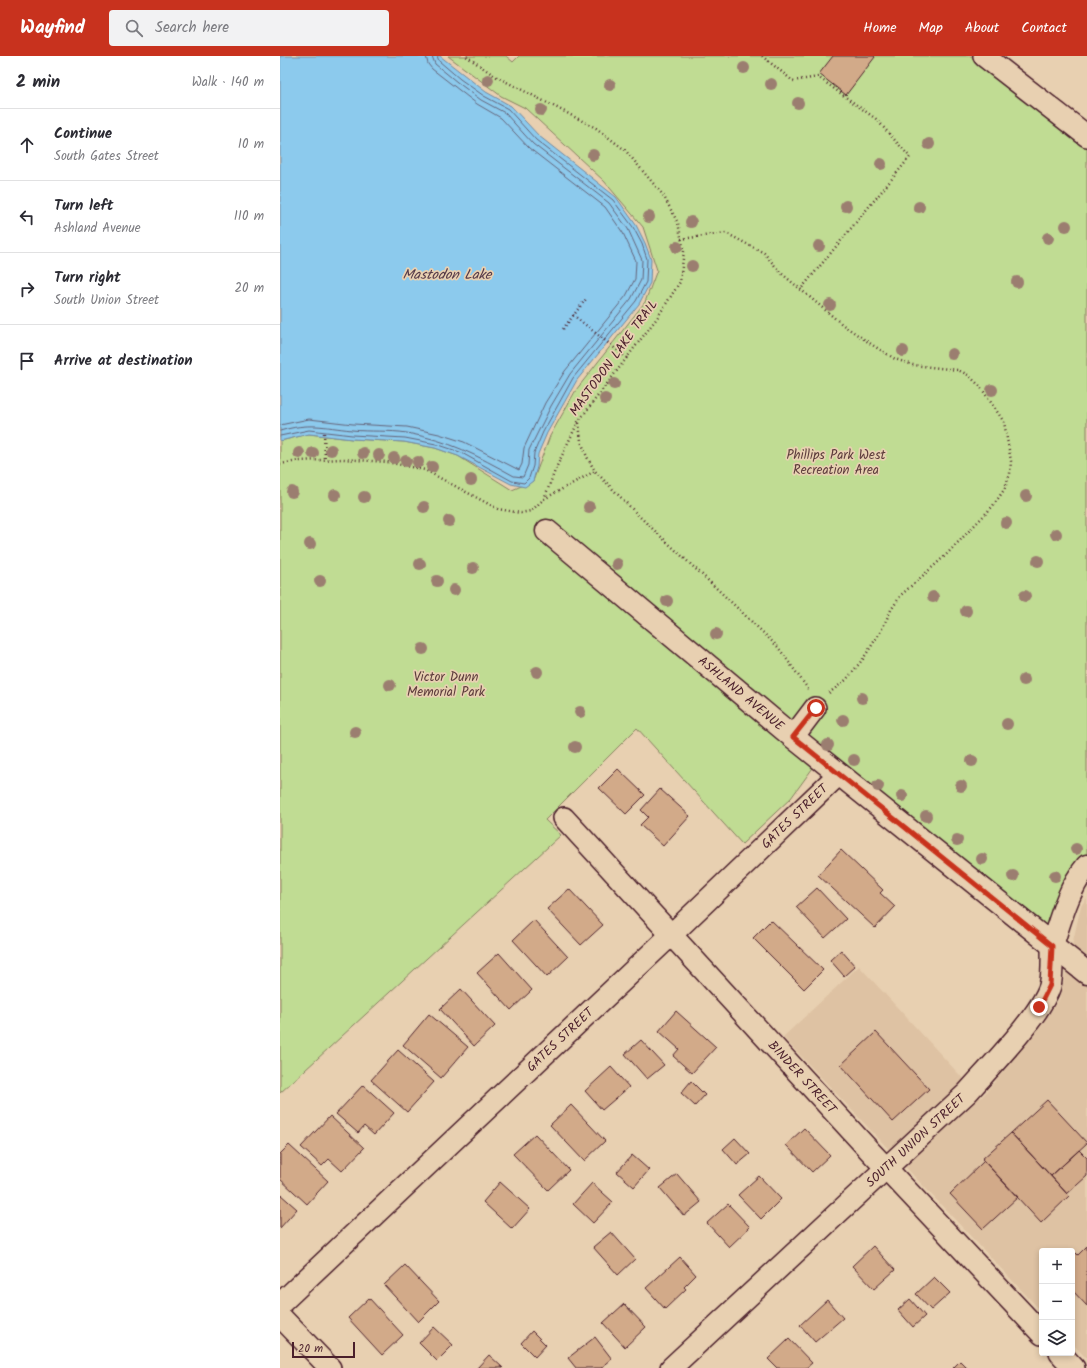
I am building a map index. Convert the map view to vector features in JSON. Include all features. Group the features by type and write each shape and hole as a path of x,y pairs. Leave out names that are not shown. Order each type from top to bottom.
{"street":[{"path":"984,56 1087,136"},
{"name":"ASHLAND AVENUE","path":"547,531 793,737 1087,973"},
{"path":"793,737 815,706"},
{"name":"GATES STREET","path":"280,1304 671,935 839,774"},
{"name":"BINDER STREET","path":"564,818 1039,1331"},
{"name":"SOUTH UNION STREET","path":"671,1368 967,1092 997,1060 1039,1007 1050,985 1052,946 1071,891 1077,878 1087,866"},
{"path":"280,1316 330,1368"},
{"path":"1063,1356 1074,1368"}],"path":[{"name":"MASTODON LAKE TRAIL","path":"280,464 343,458 387,462 425,470 498,509 521,513 531,511 544,499 556,468 578,422 657,318 680,282 684,251 678,223 663,195 625,150 596,128 495,76 466,56"},
{"path":"762,56 793,81 818,77 876,119 910,157 801,289"},
{"path":"578,422 581,440 587,457 595,471 640,517 778,647 811,693 815,706 846,680 863,659 881,631 891,610 901,596 945,556 992,507 1004,490 1010,474 1011,461 1004,422 980,386 968,376 958,370 913,365 895,359 843,325 781,273 764,253 726,233 681,239"},
{"path":"563,329 586,299"},
{"path":"574,315 627,358"},
{"path":"324,433 325,460"},
{"path":"544,499 595,471"}],"shaded area":[{"path":"1087,898 1087,1359 1075,1346 1075,1248 1039,1248 1039,1309 783,1037 859,966 981,1098 1036,1033 1060,998 1081,906"}],"green space":[{"name":"Phillips Park West Recreation Area","path":"448,56 506,56 513,62 519,56 977,56 1087,142 1087,866 1052,945 815,765 791,798 742,844 637,728 545,820 561,835 280,1093 280,441 309,434 352,439 404,442 435,448 458,456 512,490 533,481 550,436 576,390 645,302 657,270 643,227 604,181 525,108 501,96"}],"water":[{"name":"Mastodon Lake","path":"280,56 440,56 486,92 511,106 539,136 616,197 636,225 651,259 650,283 639,304 577,380 547,433 538,454 537,467 533,481 525,487 511,484 458,456 435,448 404,442 352,439 309,434 280,441"}],"building":[{"path":"833,56 875,57 846,95 819,74"},
{"path":"618,769 645,795 626,814 599,788"},
{"path":"660,789 690,816 663,846 640,825 648,817 641,810"},
{"path":"841,850 883,890 880,893 895,907 875,928 818,875"},
{"path":"817,888 846,919 825,938 796,907"},
{"path":"569,889 603,925 581,945 547,909"},
{"path":"534,920 568,957 547,977 513,940"},
{"path":"771,920 823,970 804,989 753,938"},
{"path":"841,950 855,966 844,976 830,960"},
{"path":"499,953 532,990 511,1010 477,973"},
{"path":"461,989 495,1026 474,1046 440,1009"},
{"path":"676,1011 716,1047 692,1073 673,1056 679,1049 659,1031"},
{"path":"429,1014 468,1047 441,1078 403,1045"},
{"path":"876,1032 929,1089 893,1122 841,1065"},
{"path":"641,1040 664,1065 647,1079 625,1054"},
{"path":"398,1050 434,1082 407,1112 371,1080"},
{"path":"611,1067 629,1087 602,1110 585,1091"},
{"path":"691,1081 705,1095 695,1106 681,1093"},
{"path":"363,1085 394,1113 374,1135 364,1126 358,1133 336,1114"},
{"path":"1047,1100 1087,1143 1051,1176 1011,1133"},
{"path":"571,1105 605,1141 584,1161 550,1125"},
{"path":"330,1116 364,1148 342,1171 329,1159 322,1166 301,1147"},
{"path":"804,1128 830,1155 812,1172 786,1145"},
{"path":"1011,1133 1069,1196 1041,1223 982,1159"},
{"path":"535,1134 569,1170 548,1190 513,1154"},
{"path":"735,1138 750,1154 737,1165 723,1149"},
{"path":"289,1145 328,1181 307,1204 280,1179 280,1154"},
{"path":"1079,1150 1087,1158 1087,1176 1067,1194 1051,1176"},
{"path":"632,1155 649,1170 634,1187 617,1172"},
{"path":"984,1161 1018,1197 983,1229 950,1194"},
{"path":"677,1174 701,1202 684,1216 660,1188"},
{"path":"759,1176 781,1199 761,1219 738,1195"},
{"path":"500,1182 530,1209 512,1229 483,1202"},
{"path":"592,1183 613,1202 593,1223 573,1204"},
{"path":"280,1194 297,1209 280,1228"},
{"path":"728,1204 750,1227 729,1247 707,1223"},
{"path":"611,1232 635,1259 618,1275 593,1247"},
{"path":"873,1246 895,1270 874,1289 852,1266"},
{"path":"1087,1246 1087,1306 1075,1293 1075,1254 1076,1253 1078,1255"},
{"path":"680,1257 696,1275 684,1287 686,1289 665,1309 646,1288"},
{"path":"405,1265 439,1301 418,1322 384,1285"},
{"path":"934,1277 950,1293 931,1310 916,1294"},
{"path":"369,1298 403,1335 382,1355 348,1318"},
{"path":"910,1299 925,1316 913,1327 898,1310"},
{"path":"827,1300 843,1318 815,1342 800,1325"},
{"path":"624,1304 646,1327 625,1347 603,1323"},
{"path":"434,1327 453,1345 437,1361 419,1343"},
{"path":"532,1331 546,1345 535,1357 521,1343"},
{"path":"595,1337 612,1359 601,1368 576,1368 568,1358"},
{"path":"789,1339 812,1363 806,1368 777,1368 768,1359"},
{"path":"489,1355 503,1368 477,1368"},
{"path":"960,1361 967,1368 953,1368"}],"route":[{"path":"816,708 793,737 1052,946 1050,985 1039,1007"}],"park label":[{"name":"Victor Dunn Memorial Park","path":"446,684"}]}
